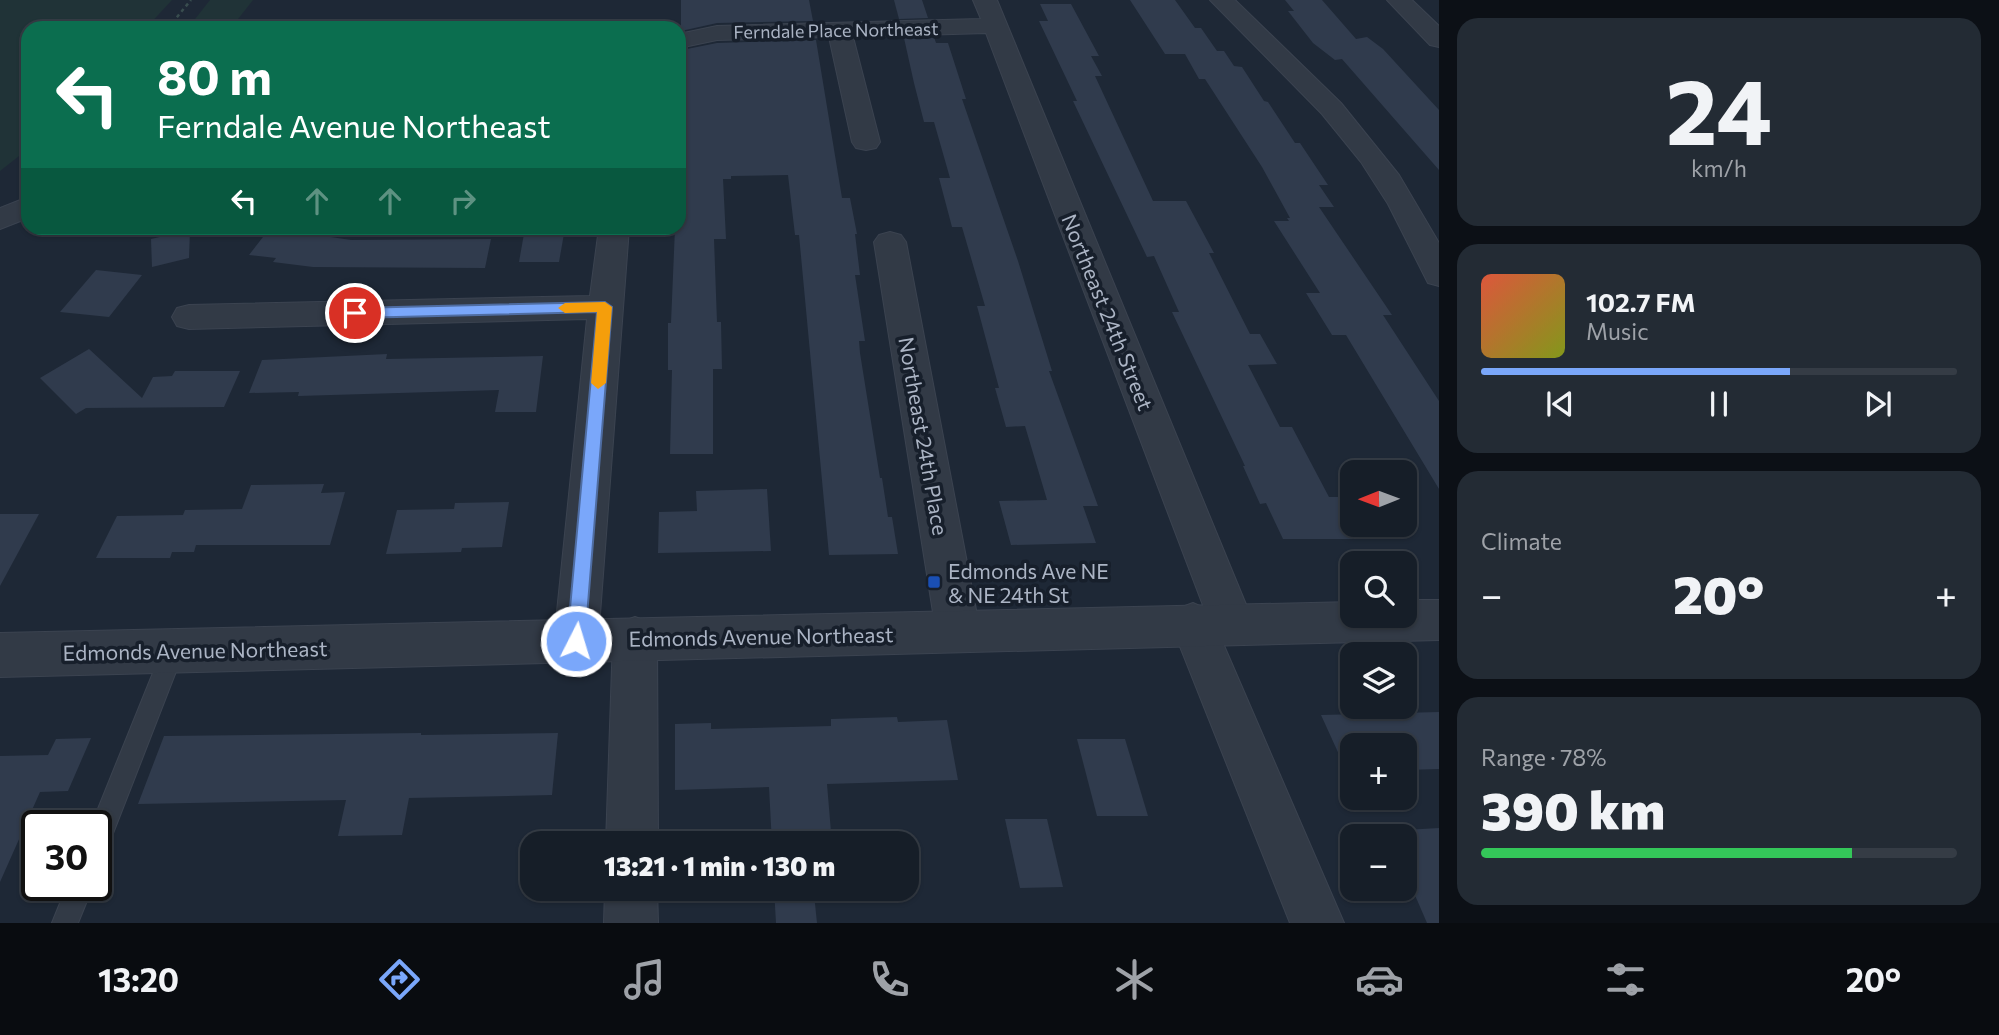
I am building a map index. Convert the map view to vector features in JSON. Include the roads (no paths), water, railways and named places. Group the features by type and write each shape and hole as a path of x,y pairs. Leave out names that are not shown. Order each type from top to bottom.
{"street":[{"path":"1222,0 1308,83 1347,126 1406,207 1439,275"},
{"path":"1399,0 1439,40"},
{"name":"Ferndale Place Northeast","path":"686,40 717,33 839,29 990,13"},
{"name":"Northeast 24th Street","path":"990,13 1213,624 1317,923"},
{"path":"839,29 866,142"},
{"path":"0,219 21,210"},
{"path":"576,641 613,235"},
{"name":"Northeast 24th Place","path":"890,242 958,631"},
{"path":"189,317 605,307"},
{"name":"Edmonds Avenue Northeast","path":"0,655 1439,620"},
{"path":"632,831 635,638"},
{"path":"631,901 631,923"}],"lane":[{"path":"110,810 173,651"},
{"path":"65,923 74,901"}],"place":[{"name":"Edmonds Ave NE & NE 24th St","path":"934,582"}]}
